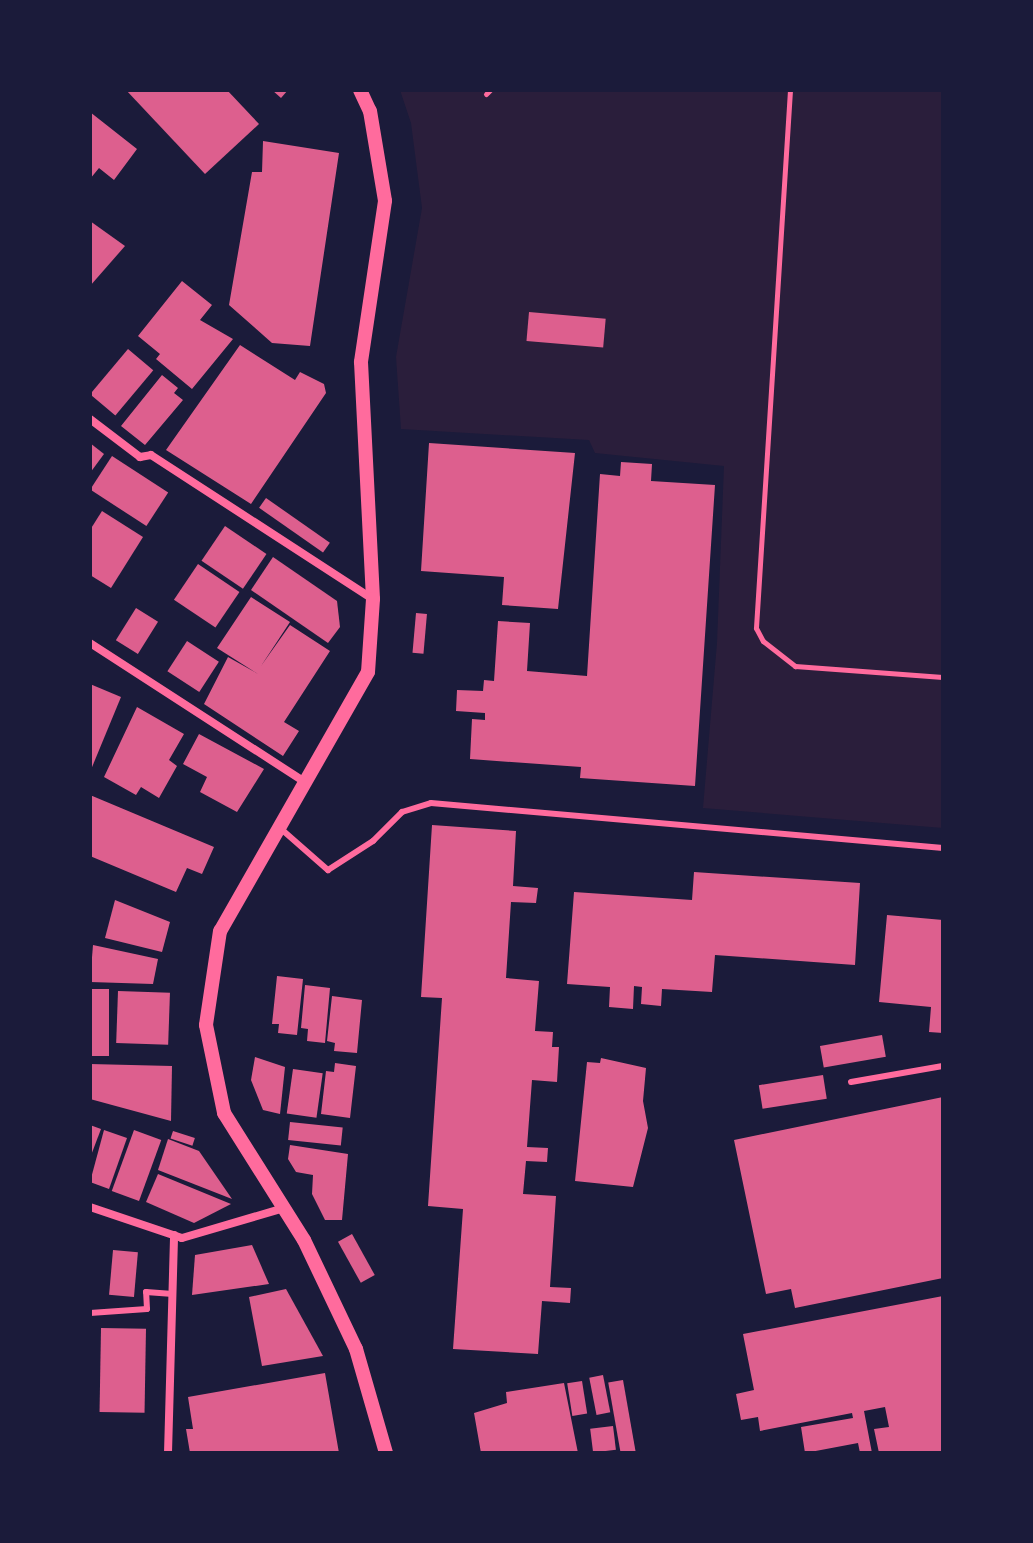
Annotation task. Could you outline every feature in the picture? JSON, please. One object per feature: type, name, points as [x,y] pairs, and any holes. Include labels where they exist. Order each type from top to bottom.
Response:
[{"type":"street","points":[[360,90],[370,111],[385,201],[361,362],[373,599],[368,672],[220,931],[206,1025],[224,1113],[284,1208],[356,1349],[386,1453]]},
{"type":"street","points":[[90,419],[140,457],[151,455],[373,599]]},
{"type":"street","points":[[90,643],[306,783]]},
{"type":"street","points":[[90,1207],[182,1238],[284,1208]]},
{"type":"street","points":[[168,1453],[174,1235]]},
{"type":"lane","points":[[280,828],[328,870],[373,841],[402,812],[431,803],[943,848]]},
{"type":"lane","points":[[851,1082],[943,1066]]},
{"type":"lane","points":[[90,1313],[147,1309],[146,1292],[173,1294]]},
{"type":"path","points":[[790,90],[756,628],[763,641],[795,666],[943,677]]},
{"type":"shaded area","points":[[400,90],[943,90],[943,828],[703,808],[717,643],[724,466],[595,453],[589,440],[401,429],[396,357],[422,208],[411,123]]},
{"type":"building","points":[[126,90],[227,90],[259,124],[205,174]]},
{"type":"building","points":[[272,90],[288,90],[281,98]]},
{"type":"building","points":[[90,112],[137,149],[114,180],[99,168],[90,179]]},
{"type":"building","points":[[263,141],[339,153],[310,346],[272,343],[229,305],[252,172],[262,172]]},
{"type":"building","points":[[90,221],[125,246],[90,286]]},
{"type":"building","points":[[182,281],[212,305],[200,320],[233,339],[192,389],[156,359],[160,354],[138,336]]},
{"type":"building","points":[[529,312],[606,319],[603,348],[526,341]]},
{"type":"building","points":[[240,345],[295,380],[300,372],[324,384],[326,393],[251,504],[166,450]]},
{"type":"building","points":[[128,349],[153,370],[115,415],[90,394]]},
{"type":"building","points":[[162,375],[178,388],[174,393],[183,400],[145,445],[121,426]]},
{"type":"building","points":[[90,443],[104,454],[90,473]]},
{"type":"building","points":[[429,443],[575,453],[558,609],[502,605],[504,577],[421,571]]},
{"type":"building","points":[[112,456],[168,492],[146,526],[90,490]]},
{"type":"building","points":[[621,462],[652,464],[651,481],[715,485],[695,786],[580,778],[581,767],[470,759],[472,719],[485,720],[485,713],[456,711],[457,690],[483,691],[484,680],[494,681],[498,621],[530,623],[527,671],[587,676],[600,474],[620,476]]},
{"type":"building","points":[[266,498],[330,543],[323,553],[259,508]]},
{"type":"building","points":[[102,511],[143,537],[111,588],[90,575],[90,530]]},
{"type":"building","points":[[225,526],[266,554],[243,589],[202,561]]},
{"type":"building","points":[[273,557],[337,601],[340,627],[328,643],[251,590]]},
{"type":"building","points":[[198,564],[239,592],[215,628],[174,600]]},
{"type":"building","points":[[251,597],[290,622],[261,666],[290,625],[330,651],[284,722],[299,731],[283,756],[204,704],[228,657],[258,674],[217,648]]},
{"type":"building","points":[[136,608],[158,622],[138,654],[116,640]]},
{"type":"building","points":[[416,613],[427,614],[423,654],[413,653]]},
{"type":"building","points":[[187,641],[219,662],[199,692],[167,671]]},
{"type":"building","points":[[90,684],[121,697],[90,772]]},
{"type":"building","points":[[137,707],[184,734],[169,760],[177,766],[159,798],[141,787],[136,795],[104,777]]},
{"type":"building","points":[[199,734],[264,769],[237,812],[200,792],[207,777],[183,764]]},
{"type":"building","points":[[90,795],[214,847],[202,874],[187,868],[176,892],[90,856]]},
{"type":"building","points":[[432,825],[516,831],[513,886],[538,888],[536,903],[511,902],[506,978],[539,981],[535,1031],[553,1032],[552,1047],[559,1047],[557,1082],[532,1080],[527,1147],[548,1148],[547,1162],[526,1161],[523,1194],[556,1196],[550,1287],[571,1288],[570,1303],[542,1301],[538,1354],[453,1349],[463,1209],[428,1206],[442,998],[421,997]]},
{"type":"building","points":[[694,872],[860,883],[855,965],[715,955],[712,992],[662,989],[661,1006],[641,1004],[642,987],[634,986],[633,1009],[609,1007],[610,987],[567,984],[574,892],[692,900]]},
{"type":"building","points":[[115,900],[170,922],[162,952],[105,938]]},
{"type":"building","points":[[887,915],[943,920],[943,1033],[929,1032],[931,1007],[879,1002]]},
{"type":"building","points":[[93,945],[158,959],[153,984],[90,982]]},
{"type":"building","points":[[277,976],[303,979],[297,1035],[278,1033],[279,1024],[272,1024]]},
{"type":"building","points":[[305,985],[330,988],[325,1043],[307,1041],[308,1029],[301,1028]]},
{"type":"building","points":[[90,989],[109,989],[109,1056],[90,1056]]},
{"type":"building","points":[[118,991],[170,993],[168,1045],[116,1043]]},
{"type":"building","points":[[332,996],[362,1000],[357,1053],[334,1051],[335,1043],[327,1041]]},
{"type":"building","points":[[882,1035],[886,1057],[824,1068],[820,1046]]},
{"type":"building","points":[[255,1057],[285,1067],[280,1114],[263,1110],[251,1080]]},
{"type":"building","points":[[601,1058],[646,1068],[643,1101],[648,1128],[633,1187],[575,1181],[587,1062],[600,1063]]},
{"type":"building","points":[[335,1063],[356,1066],[350,1118],[321,1114],[326,1071],[334,1072]]},
{"type":"building","points":[[90,1064],[172,1066],[171,1121],[90,1099]]},
{"type":"building","points":[[293,1069],[323,1073],[316,1118],[287,1114]]},
{"type":"building","points":[[823,1075],[827,1099],[763,1109],[759,1085]]},
{"type":"building","points":[[943,1097],[943,1278],[795,1308],[791,1289],[766,1294],[734,1140]]},
{"type":"building","points":[[290,1122],[343,1128],[341,1145],[288,1140]]},
{"type":"building","points":[[90,1125],[101,1129],[90,1158]]},
{"type":"building","points":[[104,1130],[127,1138],[109,1189],[90,1182]]},
{"type":"building","points":[[134,1130],[161,1140],[139,1201],[112,1191]]},
{"type":"building","points":[[173,1131],[195,1138],[192,1146],[171,1139]]},
{"type":"building","points":[[168,1139],[199,1151],[232,1199],[158,1170]]},
{"type":"building","points":[[290,1145],[348,1154],[342,1220],[325,1220],[312,1194],[313,1175],[296,1172],[288,1159]]},
{"type":"building","points":[[158,1174],[231,1204],[194,1223],[146,1202]]},
{"type":"building","points":[[352,1234],[375,1275],[361,1283],[338,1242]]},
{"type":"building","points":[[252,1245],[269,1284],[192,1295],[195,1255]]},
{"type":"building","points":[[113,1250],[138,1252],[134,1297],[109,1295]]},
{"type":"building","points":[[286,1289],[323,1356],[262,1366],[249,1297]]},
{"type":"building","points":[[943,1296],[943,1453],[879,1453],[874,1429],[889,1427],[885,1407],[864,1411],[872,1453],[860,1453],[858,1443],[805,1453],[801,1427],[853,1418],[852,1413],[760,1431],[758,1417],[741,1420],[736,1394],[754,1390],[743,1334]]},
{"type":"building","points":[[101,1328],[146,1329],[145,1413],[100,1412]]},
{"type":"building","points":[[325,1373],[339,1453],[190,1453],[186,1429],[193,1429],[188,1397]]},
{"type":"building","points":[[603,1375],[610,1412],[597,1415],[589,1378]]},
{"type":"building","points":[[623,1380],[636,1453],[621,1453],[608,1383]]},
{"type":"building","points":[[582,1381],[587,1414],[572,1416],[567,1383]]},
{"type":"building","points":[[564,1383],[578,1453],[481,1453],[474,1413],[507,1403],[506,1392]]},
{"type":"building","points":[[613,1426],[616,1450],[593,1453],[590,1429]]}]
